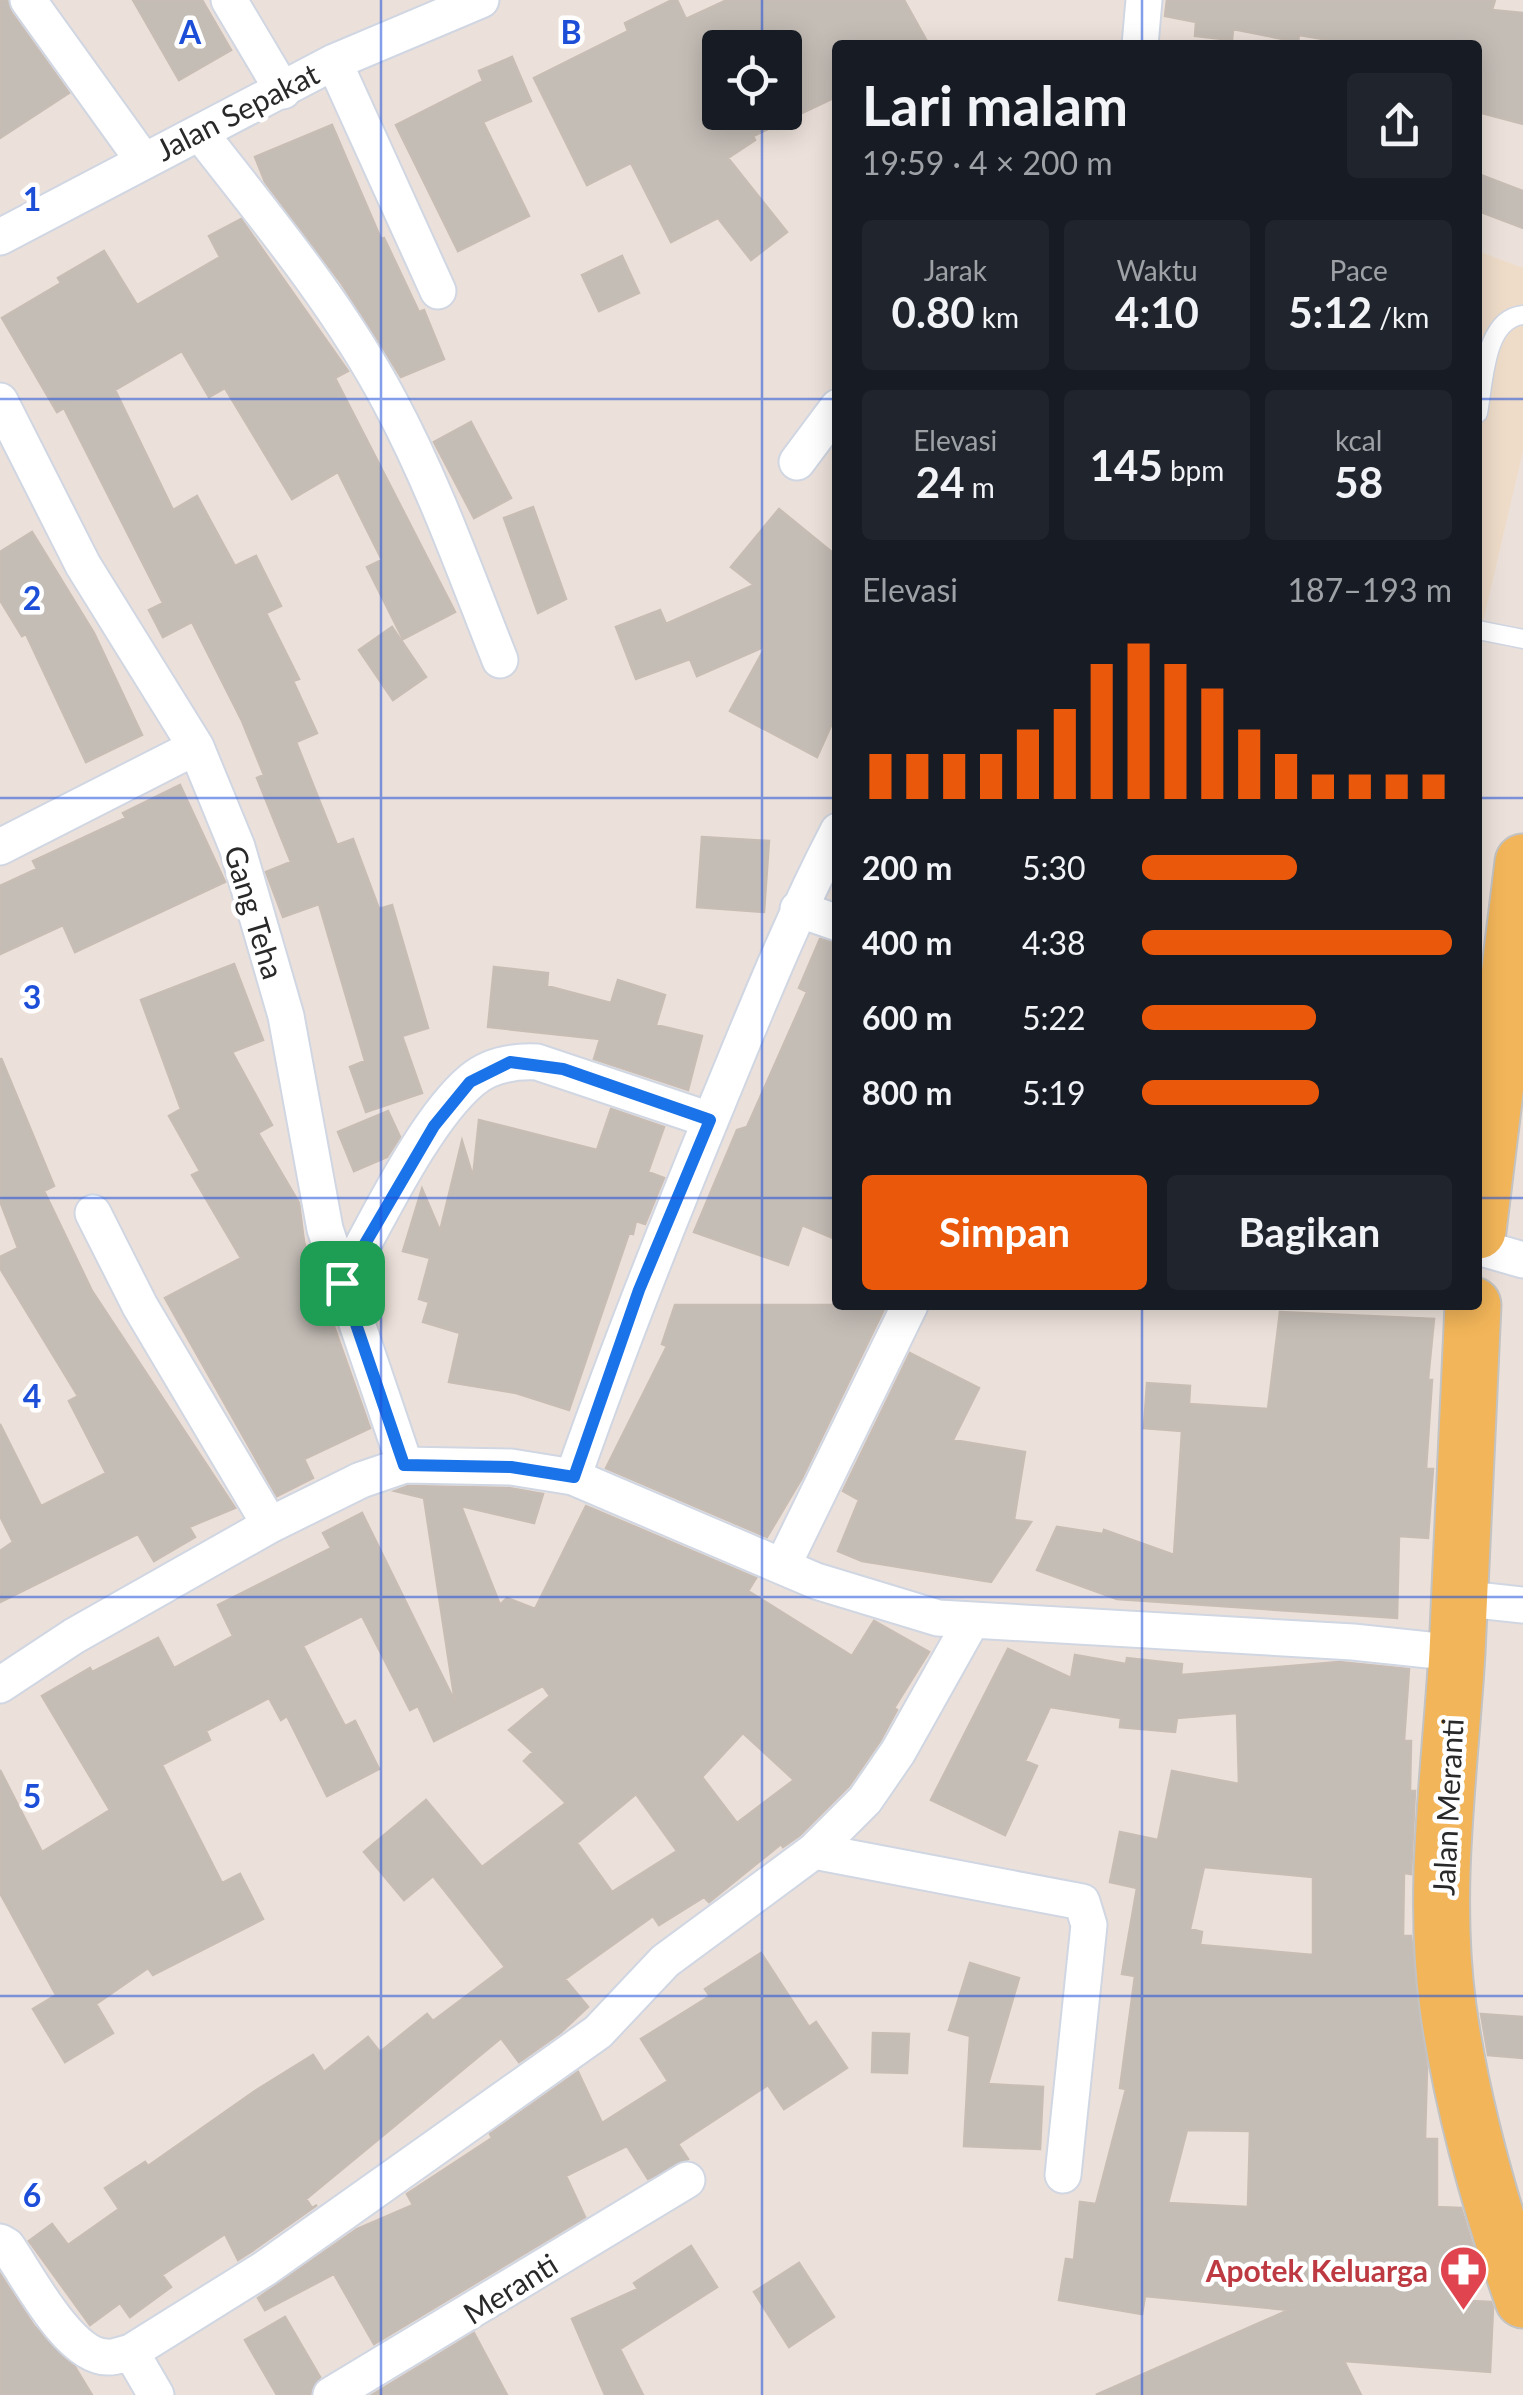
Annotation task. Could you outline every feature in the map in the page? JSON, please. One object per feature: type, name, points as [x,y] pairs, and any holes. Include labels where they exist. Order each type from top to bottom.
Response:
[{"type":"main road","points":[[1482,1202],[1518,944],[1523,862]]},
{"type":"main road","name":"Jalan Meranti","points":[[1473,1310],[1457,1653],[1442,1849],[1448,2007],[1476,2146],[1523,2300]]},
{"type":"street","points":[[28,0],[143,160]]},
{"type":"street","points":[[229,0],[283,90]]},
{"type":"street","name":"Jalan Sepakat","points":[[0,237],[334,62],[481,0]]},
{"type":"street","points":[[1140,40],[1144,0]]},
{"type":"street","points":[[334,62],[438,291]]},
{"type":"street","points":[[200,132],[340,319],[388,396],[424,467],[500,660]]},
{"type":"street","name":"Gang Teha","points":[[0,401],[83,565],[196,747],[259,914],[286,1016],[325,1229],[404,1465]]},
{"type":"street","points":[[797,462],[832,414]]},
{"type":"street","points":[[0,847],[196,747]]},
{"type":"street","points":[[574,1477],[639,1290],[798,909],[832,843]]},
{"type":"street","points":[[798,909],[832,921]]},
{"type":"street","points":[[342,1283],[434,1126],[470,1082],[493,1068],[510,1062],[537,1062],[710,1120]]},
{"type":"street","points":[[93,1213],[140,1306],[270,1526]]},
{"type":"street","points":[[1482,1248],[1523,1260]]},
{"type":"street","points":[[783,1566],[908,1310]]},
{"type":"street","points":[[0,1685],[74,1636],[270,1526],[361,1480],[404,1465],[511,1467],[574,1477],[865,1598],[971,1622],[1354,1642],[1457,1653]]},
{"type":"street","points":[[1458,1598],[1523,1604]]},
{"type":"street","points":[[0,2242],[7,2246],[65,2332],[87,2352],[106,2358],[130,2352],[264,2269],[598,2032],[665,1962],[814,1850],[865,1800],[971,1622]]},
{"type":"street","points":[[814,1850],[1082,1902],[1089,1925],[1063,2175]]},
{"type":"street","name":"Meranti","points":[[332,2395],[687,2180]]},
{"type":"street","points":[[130,2352],[156,2395]]},
{"type":"lane","points":[[1482,395],[1496,330],[1512,316],[1523,315]]},
{"type":"lane","points":[[1482,631],[1523,639]]},
{"type":"shaded area","points":[[1482,253],[1523,268],[1523,451],[1482,626]]},
{"type":"building","points":[[0,0],[7,0],[11,12],[69,93],[0,138]]},
{"type":"building","points":[[133,0],[202,0],[231,50],[179,80]]},
{"type":"building","points":[[672,0],[677,0],[686,19],[727,0],[904,0],[926,40],[832,40],[832,99],[802,113],[802,30],[702,30],[702,130],[766,130],[728,158],[787,232],[751,260],[718,218],[671,242],[631,163],[587,185],[534,78],[628,31],[625,23]]},
{"type":"building","points":[[1167,0],[1495,0],[1492,10],[1523,13],[1523,124],[1482,113],[1482,40],[1329,40],[1299,35],[1298,40],[1288,40],[1233,29],[1232,40],[1195,36],[1196,22],[1165,16]]},
{"type":"building","points":[[512,57],[531,101],[483,122],[529,216],[458,251],[396,125],[483,81],[479,71]]},
{"type":"building","points":[[332,125],[381,239],[384,238],[419,312],[424,310],[444,359],[401,377],[342,284],[265,182],[255,157]]},
{"type":"building","points":[[1482,176],[1523,191],[1523,228],[1482,213]]},
{"type":"building","points":[[241,219],[348,371],[335,378],[455,612],[403,639],[367,567],[382,560],[338,472],[292,499],[225,388],[209,397],[182,351],[115,390],[173,510],[197,496],[235,566],[256,556],[281,606],[266,613],[299,679],[293,681],[317,733],[296,742],[337,845],[353,839],[379,909],[392,905],[428,1028],[402,1036],[422,1093],[366,1112],[350,1067],[365,1061],[319,904],[283,917],[266,872],[291,862],[257,778],[264,775],[242,721],[192,622],[163,637],[149,610],[163,603],[64,408],[57,412],[2,318],[61,283],[58,278],[104,251],[137,305],[220,257],[209,236]]},
{"type":"building","points":[[622,256],[639,293],[599,311],[582,275]]},
{"type":"building","points":[[471,422],[511,498],[474,518],[434,442]]},
{"type":"building","points":[[533,507],[566,599],[538,613],[504,518]]},
{"type":"building","points":[[779,509],[832,552],[832,723],[817,757],[730,711],[766,646],[697,676],[690,659],[636,679],[616,627],[660,610],[666,624],[754,585],[731,567]]},
{"type":"building","points":[[32,532],[94,633],[142,735],[86,762],[26,634],[22,636],[0,600],[0,552]]},
{"type":"building","points":[[392,627],[426,677],[393,700],[359,650]]},
{"type":"building","points":[[180,785],[225,882],[75,952],[63,925],[0,954],[0,886],[37,869],[33,861],[126,818],[123,813]]},
{"type":"building","points":[[702,837],[769,841],[764,912],[697,907]]},
{"type":"building","points":[[820,939],[832,942],[832,1238],[802,1225],[788,1265],[694,1232],[737,1130],[747,1127],[807,992],[799,988]]},
{"type":"building","points":[[234,964],[263,1040],[232,1052],[272,1125],[258,1133],[299,1203],[304,1242],[370,1428],[304,1459],[313,1478],[277,1496],[165,1298],[241,1258],[192,1175],[200,1171],[169,1116],[181,1109],[141,1000]]},
{"type":"building","points":[[494,967],[548,973],[547,986],[611,1003],[618,980],[665,995],[656,1025],[702,1036],[688,1090],[594,1059],[600,1039],[488,1027]]},
{"type":"building","points":[[1,1058],[54,1186],[44,1191],[92,1291],[235,1508],[189,1527],[195,1537],[154,1561],[138,1534],[0,1602],[0,1551],[13,1542],[0,1516],[0,1424],[41,1506],[106,1473],[69,1401],[78,1396],[0,1268],[0,1257],[18,1248],[0,1201]]},
{"type":"building","points":[[611,1109],[664,1127],[648,1172],[664,1178],[645,1224],[636,1221],[633,1234],[629,1233],[569,1410],[516,1393],[449,1382],[460,1333],[423,1322],[429,1302],[419,1299],[430,1258],[403,1251],[422,1189],[440,1231],[462,1141],[473,1177],[479,1120],[597,1150]]},
{"type":"building","points":[[388,1111],[400,1137],[387,1157],[354,1171],[338,1132]]},
{"type":"building","points":[[675,1305],[832,1305],[832,1310],[884,1310],[802,1478],[767,1537],[606,1468],[667,1346],[662,1344]]},
{"type":"building","points":[[1280,1312],[1434,1319],[1428,1380],[1432,1380],[1426,1469],[1433,1469],[1428,1538],[1399,1536],[1397,1618],[1117,1599],[1037,1570],[1057,1527],[1103,1534],[1104,1530],[1174,1555],[1182,1431],[1144,1428],[1147,1383],[1190,1386],[1189,1404],[1268,1409]]},
{"type":"building","points":[[910,1353],[979,1388],[953,1440],[1025,1452],[1014,1520],[1031,1522],[991,1582],[862,1561],[838,1551],[859,1500],[843,1491]]},
{"type":"building","points":[[408,1486],[509,1488],[543,1494],[534,1523],[461,1506],[500,1605],[507,1598],[535,1609],[586,1506],[756,1578],[748,1591],[852,1656],[874,1621],[929,1652],[894,1708],[897,1710],[880,1741],[849,1786],[800,1835],[783,1847],[781,1844],[709,1902],[704,1897],[659,1925],[653,1916],[565,1979],[588,2007],[560,2033],[519,2062],[501,2038],[306,2199],[312,2208],[317,2205],[252,2251],[238,2260],[225,2234],[162,2275],[171,2287],[130,2317],[120,2303],[90,2325],[29,2241],[52,2224],[68,2245],[119,2209],[105,2188],[145,2162],[148,2166],[258,2089],[313,2055],[324,2072],[368,2037],[380,2052],[427,2014],[433,2021],[505,1967],[433,1876],[404,1900],[364,1852],[426,1800],[482,1867],[566,1803],[524,1761],[533,1752],[509,1730],[550,1696],[543,1686],[434,1741],[418,1706],[410,1710],[362,1616],[303,1646],[345,1726],[355,1721],[379,1769],[327,1796],[287,1716],[281,1720],[269,1698],[206,1731],[210,1740],[162,1765],[222,1883],[240,1874],[263,1919],[153,1975],[148,1968],[96,2004],[113,2033],[65,2062],[33,2009],[56,1995],[0,1893],[0,1770],[42,1852],[110,1810],[42,1696],[90,1668],[92,1672],[158,1638],[174,1668],[233,1636],[218,1605],[331,1548],[323,1533],[362,1513],[455,1702],[424,1498],[395,1491]],"holes":[[[743,1733],[794,1780],[737,1823],[702,1777]],[[636,1794],[677,1851],[612,1892],[577,1843]]]},
{"type":"building","points":[[1008,1649],[1071,1678],[1075,1655],[1126,1664],[1127,1658],[1182,1664],[1181,1675],[1339,1662],[1409,1669],[1404,1741],[1411,1741],[1410,1791],[1415,1791],[1411,1874],[1404,1873],[1403,1936],[1411,1936],[1427,2069],[1425,2139],[1437,2139],[1437,2207],[1461,2208],[1474,2250],[1471,2301],[1491,2302],[1493,2308],[1490,2372],[1344,2361],[1361,2395],[1096,2395],[1289,2310],[1145,2296],[1142,2314],[1059,2300],[1066,2259],[1074,2260],[1080,2202],[1096,2204],[1126,2089],[1120,2088],[1135,1976],[1122,1974],[1137,1888],[1110,1882],[1120,1832],[1158,1840],[1172,1771],[1239,1784],[1237,1713],[1177,1718],[1175,1732],[1120,1727],[1121,1718],[1050,1707],[1025,1761],[1037,1766],[1005,1835],[931,1800]],"holes":[[[1204,1867],[1313,1877],[1313,1955],[1200,1945],[1202,1932],[1190,1929]],[[1187,2130],[1250,2131],[1248,2207],[1168,2203]]]},
{"type":"building","points":[[761,1953],[809,2027],[816,2022],[847,2068],[784,2109],[768,2085],[678,2144],[688,2159],[648,2179],[627,2146],[566,2176],[585,2217],[374,2344],[334,2274],[265,2310],[258,2298],[357,2229],[413,2205],[407,2194],[492,2138],[490,2134],[578,2072],[602,2123],[668,2081],[641,2039],[710,1996],[705,1989]]},
{"type":"building","points":[[970,1963],[1019,1978],[988,2084],[1043,2087],[1040,2149],[964,2146],[970,2036],[949,2030]]},
{"type":"building","points":[[1481,2014],[1523,2017],[1523,2058],[1488,2055]]},
{"type":"building","points":[[873,2033],[909,2034],[907,2073],[872,2072]]},
{"type":"building","points":[[691,2246],[717,2287],[620,2349],[643,2395],[605,2395],[572,2319],[638,2289],[634,2283]]},
{"type":"building","points":[[799,2263],[834,2317],[789,2347],[754,2292]]},
{"type":"building","points":[[0,2274],[34,2326],[75,2367],[92,2395],[0,2395]]},
{"type":"building","points":[[285,2317],[320,2377],[310,2395],[277,2395],[245,2340]]},
{"type":"building","points":[[474,2333],[507,2395],[372,2395]]},
{"type":"place","name":"Apotek Keluarga","points":[[1463,2312]]},
{"type":"route","points":[[510,1062],[537,1062],[710,1120],[639,1290],[574,1477],[511,1467],[404,1465],[342,1283],[434,1126],[470,1082],[493,1068],[510,1062]]}]
